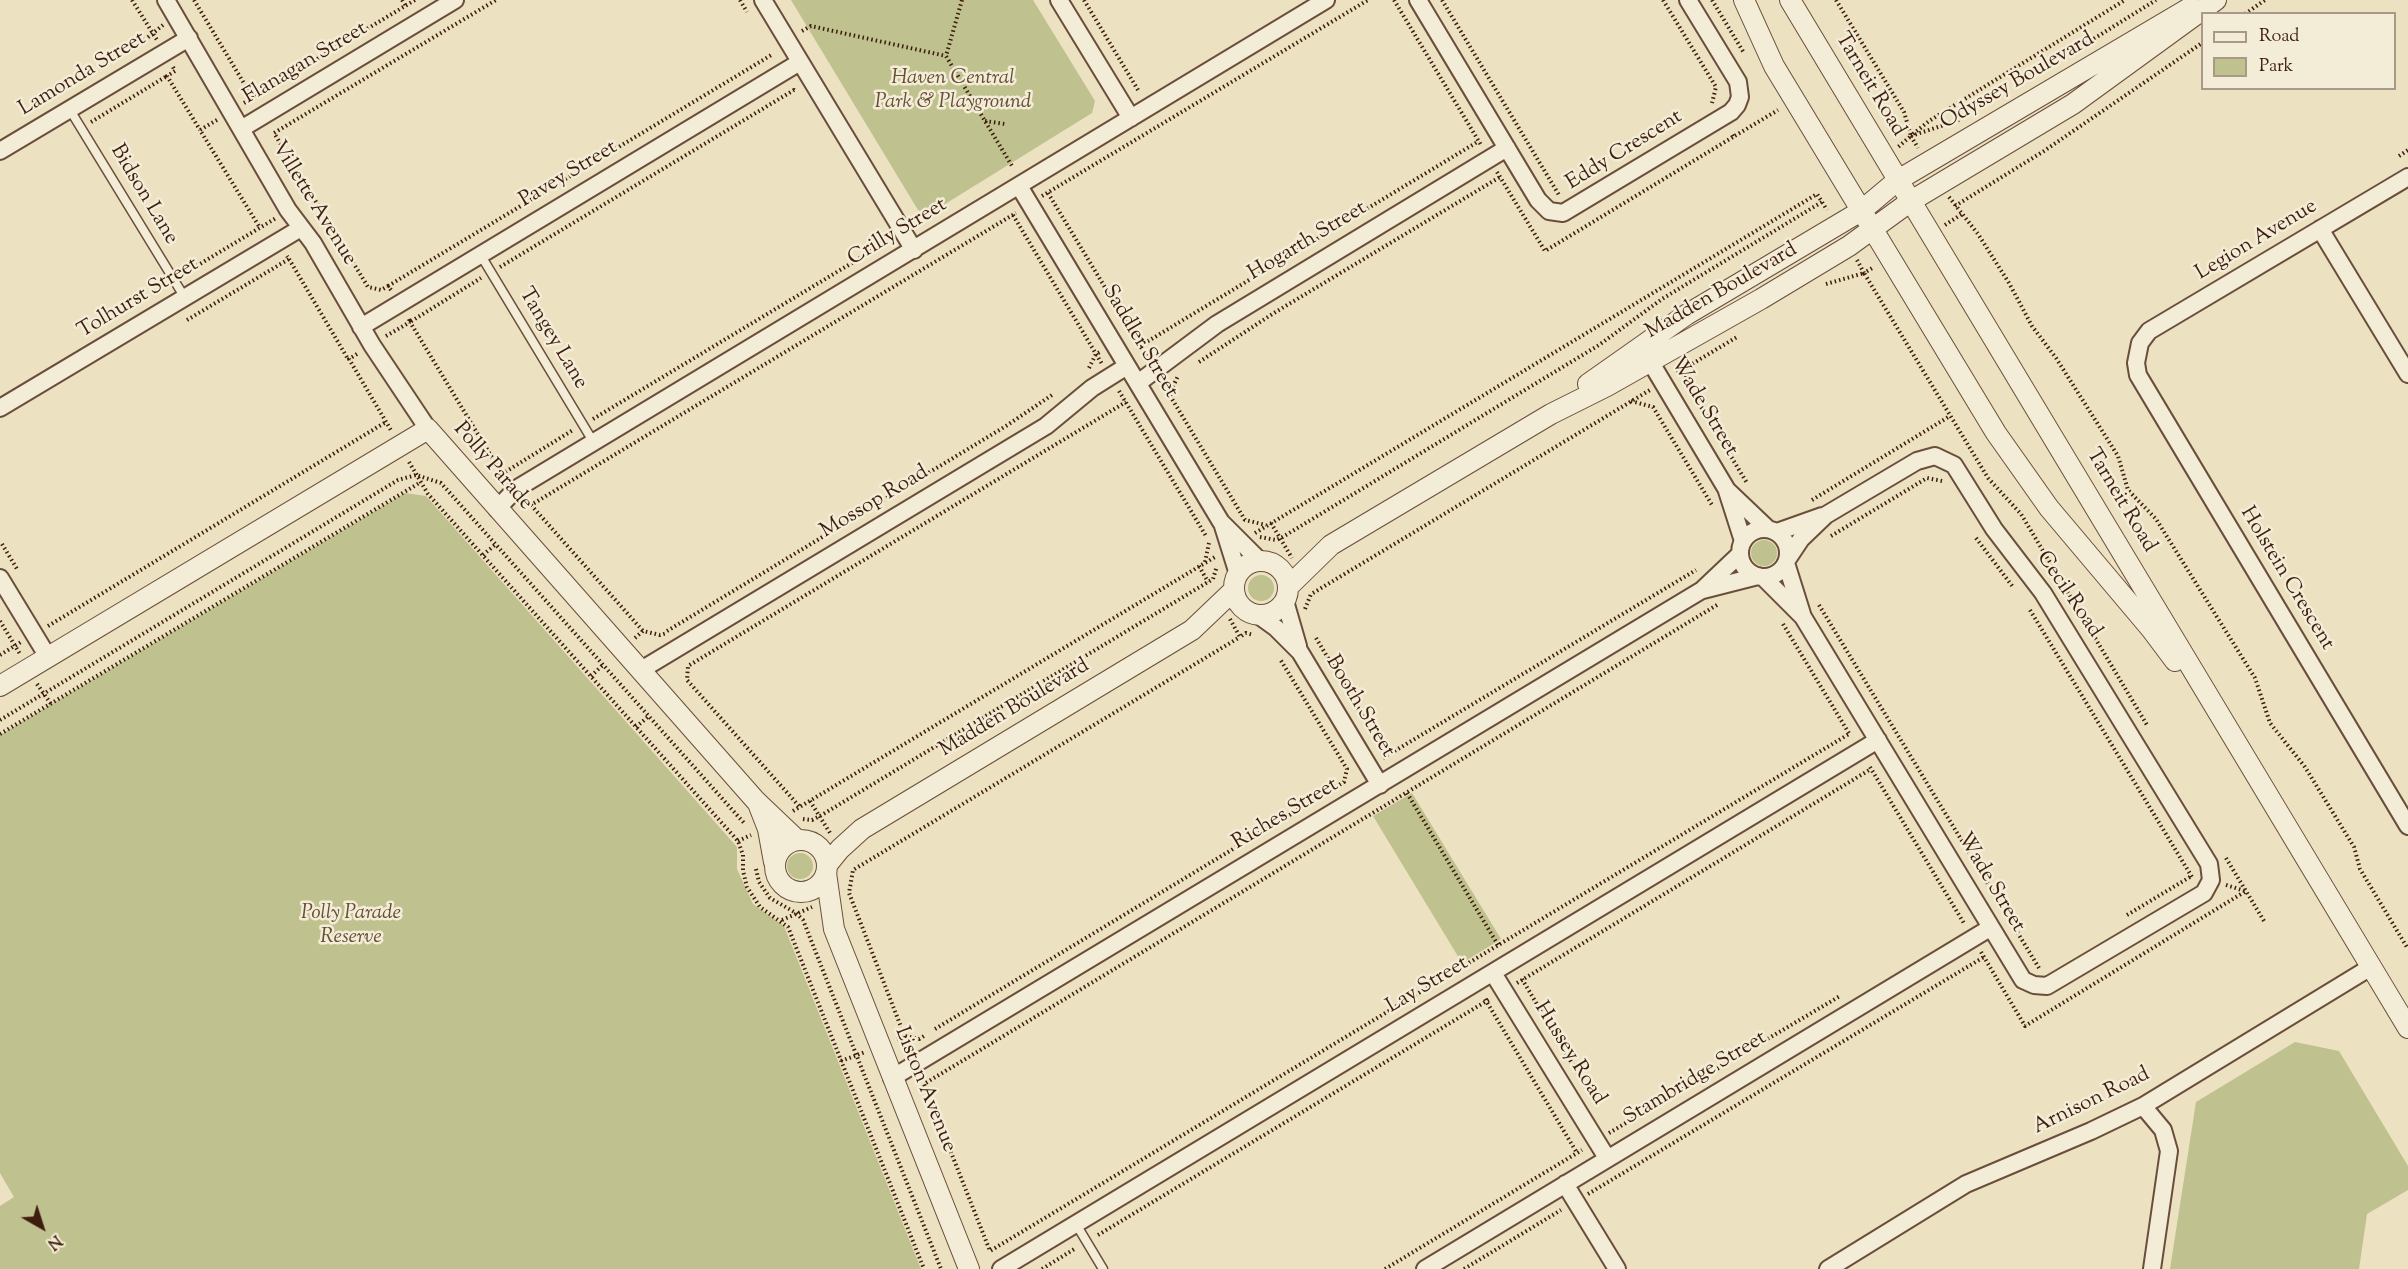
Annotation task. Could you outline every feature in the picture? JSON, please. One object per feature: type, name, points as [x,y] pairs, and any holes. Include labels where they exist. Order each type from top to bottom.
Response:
[{"type":"street","name":"Villette Avenue","points":[[166,0],[288,210],[324,261],[361,327],[428,429]]},
{"type":"street","name":"Flanagan Street","points":[[241,129],[429,7],[455,0]]},
{"type":"street","points":[[763,0],[914,250]]},
{"type":"street","points":[[1059,0],[1131,118]]},
{"type":"street","name":"Crilly Street","points":[[497,509],[516,489],[1326,0]]},
{"type":"street","name":"Eddy Crescent","points":[[1418,0],[1541,204],[1556,213],[1569,212],[1721,118],[1737,105],[1740,88],[1688,0]]},
{"type":"street","points":[[1744,0],[1774,66],[2014,460],[2049,508],[2151,628],[2178,666],[2251,782],[2304,856]]},
{"type":"street","name":"Tarneit Road","points":[[1790,0],[2408,1028]]},
{"type":"street","name":"Odyssey Boulevard","points":[[1861,211],[1898,180],[2204,0]]},
{"type":"street","name":"Odyssey Boulevard","points":[[1911,201],[2073,104],[2216,0]]},
{"type":"street","name":"Lamonda Street","points":[[0,152],[189,38]]},
{"type":"street","name":"Pavey Street","points":[[361,327],[800,62]]},
{"type":"street","name":"Hogarth Street","points":[[1138,383],[1217,324],[1507,148]]},
{"type":"street","name":"Legion Avenue","points":[[2137,352],[2149,331],[2408,177]]},
{"type":"street","name":"Saddler Street","points":[[1019,186],[1221,522],[1284,587]]},
{"type":"street","name":"Madden Boulevard","points":[[827,869],[840,849],[862,829],[1192,630],[1231,596],[1252,562],[1284,587],[1331,546],[1646,354],[1761,299],[1873,230],[1911,201]]},
{"type":"street","name":"Madden Boulevard","points":[[1646,354],[1686,315],[1861,211]]},
{"type":"street","name":"Tolhurst Street","points":[[0,408],[301,228]]},
{"type":"street","points":[[2320,229],[2408,374]]},
{"type":"street","name":"Holstein Crescent","points":[[2137,352],[2138,375],[2408,826]]},
{"type":"street","name":"Wade Street","points":[[1646,354],[1726,490],[1741,547]]},
{"type":"street","name":"Mossop Road","points":[[641,670],[1046,426],[1092,388],[1127,366]]},
{"type":"street","name":"Polly Parade","points":[[0,686],[428,429],[756,801],[806,842]]},
{"type":"street","points":[[1826,515],[1772,530],[1754,531],[1741,547],[1745,568],[1760,577],[1777,574],[1801,539],[1826,515],[1927,457]]},
{"type":"street","name":"Cecil Road","points":[[1927,457],[1942,458],[1959,470],[1994,529],[2043,593],[2209,864],[2211,880]]},
{"type":"street","name":"Wade Street","points":[[1726,490],[1772,530]]},
{"type":"street","name":"Saddler Street","points":[[1221,522],[1231,596]]},
{"type":"street","points":[[1772,530],[1787,544],[1787,562]]},
{"type":"street","name":"Riches Street","points":[[892,1078],[1702,590],[1741,547]]},
{"type":"street","name":"Wade Street","points":[[1787,562],[1803,617],[2023,980],[2034,985],[2047,986],[2196,899],[2204,893],[2211,880]]},
{"type":"street","name":"Wade Street","points":[[1760,577],[1803,617]]},
{"type":"street","name":"Riches Street","points":[[1702,590],[1760,577]]},
{"type":"street","points":[[0,578],[48,657]]},
{"type":"street","points":[[1231,596],[1253,613],[1274,612],[1284,587]]},
{"type":"street","points":[[1253,613],[1284,587]]},
{"type":"street","name":"Booth Street","points":[[1284,587],[1300,652],[1380,785]]},
{"type":"street","name":"Lay Street","points":[[1000,1269],[1878,740]]},
{"type":"street","name":"Polly Parade","points":[[756,801],[768,829],[765,861]]},
{"type":"street","name":"Madden Boulevard","points":[[806,842],[862,829]]},
{"type":"street","points":[[806,842],[825,856],[827,869],[816,888],[799,893],[783,886],[765,861],[782,847],[806,842]]},
{"type":"street","name":"Liston Avenue","points":[[827,869],[834,929],[969,1269]]},
{"type":"street","name":"Liston Avenue","points":[[799,893],[815,906],[834,929]]},
{"type":"street","name":"Stambridge Street","points":[[1425,1269],[1990,928]]},
{"type":"street","name":"Arnison Road","points":[[1828,1269],[1966,1184],[2091,1131],[2143,1106],[2371,967]]},
{"type":"street","name":"Hussey Road","points":[[1492,973],[1607,1158]]},
{"type":"street","points":[[2143,1106],[2163,1130],[2169,1151],[2152,1269]]},
{"type":"street","points":[[1565,1184],[1617,1269]]},
{"type":"lane","name":"Bidson Lane","points":[[70,110],[185,298]]},
{"type":"lane","name":"Tangey Lane","points":[[480,254],[594,443]]},
{"type":"lane","points":[[1076,1224],[1103,1269]]},
{"type":"path","points":[[402,0],[406,6]]},
{"type":"path","points":[[274,133],[496,0]]},
{"type":"path","points":[[946,56],[962,0]]},
{"type":"path","points":[[1084,0],[1138,90]]},
{"type":"path","points":[[1394,0],[1545,250],[1778,110]]},
{"type":"path","points":[[1442,0],[1580,230]]},
{"type":"path","points":[[1664,0],[1716,87],[1711,102],[1733,137]]},
{"type":"path","points":[[1836,0],[1901,103],[1911,135],[1927,163]]},
{"type":"path","points":[[1884,156],[1929,121],[2125,0]]},
{"type":"path","points":[[2067,56],[2156,0]]},
{"type":"path","points":[[2248,12],[2265,0]]},
{"type":"path","points":[[136,47],[196,2],[368,287],[381,290],[773,54]]},
{"type":"path","points":[[787,40],[811,26],[946,56],[1012,166]]},
{"type":"path","points":[[1955,206],[2044,151],[2201,44]]},
{"type":"path","points":[[82,128],[167,76]]},
{"type":"path","points":[[1120,100],[1148,84]]},
{"type":"path","points":[[388,286],[410,321],[794,90],[800,100]]},
{"type":"path","points":[[1911,135],[1963,118]]},
{"type":"path","points":[[986,121],[1005,124]]},
{"type":"path","points":[[1140,346],[1479,141]]},
{"type":"path","points":[[2399,156],[2408,150]]},
{"type":"path","points":[[1197,363],[1274,313],[1500,177]]},
{"type":"path","points":[[1940,184],[1993,257],[2032,326],[2056,358],[2118,456],[2128,490],[2156,519],[2255,678],[2270,723],[2311,777],[2354,847],[2360,869],[2406,941],[2408,948]]},
{"type":"path","points":[[1817,194],[1822,202],[1662,299],[1599,345],[1281,538],[1276,540],[1254,536],[1255,532],[1271,523],[1817,194]]},
{"type":"path","points":[[173,280],[312,196]]},
{"type":"path","points":[[880,232],[886,242]]},
{"type":"path","points":[[289,259],[349,359]]},
{"type":"path","points":[[1824,285],[1864,273]]},
{"type":"path","points":[[1284,587],[1305,612],[1308,596],[1746,331]]},
{"type":"path","points":[[1088,371],[1096,354]]},
{"type":"path","points":[[1688,366],[1685,380],[1751,490]]},
{"type":"path","points":[[1169,395],[1178,377],[1187,370]]},
{"type":"path","points":[[667,631],[1006,426],[1061,390]]},
{"type":"path","points":[[1631,401],[1653,406],[1716,512]]},
{"type":"path","points":[[799,806],[687,680],[688,666],[1126,402]]},
{"type":"path","points":[[1809,502],[1950,416]]},
{"type":"path","points":[[0,655],[386,422]]},
{"type":"path","points":[[1915,437],[1947,490]]},
{"type":"path","points":[[400,446],[421,482],[483,555],[738,841],[743,855],[743,871],[747,887],[760,907],[788,927],[924,1269]]},
{"type":"path","points":[[0,720],[398,480],[416,475],[441,483],[704,776],[752,834],[755,843]]},
{"type":"path","points":[[1828,539],[1928,478],[1942,481]]},
{"type":"path","points":[[0,734],[421,482]]},
{"type":"path","points":[[531,505],[643,631]]},
{"type":"path","points":[[1271,523],[1281,538],[1284,587],[1262,637],[1246,633],[853,870],[848,890],[990,1251],[1849,734]]},
{"type":"path","points":[[1974,535],[2020,595]]},
{"type":"path","points":[[1219,556],[1213,579],[820,816],[812,820],[788,816],[799,806],[1198,566],[1212,557],[1219,556]]},
{"type":"path","points":[[1394,752],[1705,564]]},
{"type":"path","points":[[1198,566],[1208,582],[1231,596],[1240,637]]},
{"type":"path","points":[[1284,587],[1313,593]]},
{"type":"path","points":[[1813,596],[2040,969],[2050,963]]},
{"type":"path","points":[[924,1084],[1722,603]]},
{"type":"path","points":[[2026,604],[2190,877]]},
{"type":"path","points":[[1782,623],[2025,1026],[2246,891],[2211,880],[2190,877],[2120,920]]},
{"type":"path","points":[[1311,631],[1383,747],[1394,752],[1416,787]]},
{"type":"path","points":[[841,1061],[905,1036],[919,1039],[1344,782],[1347,769],[1277,654]]},
{"type":"path","points":[[1042,1269],[1871,769]]},
{"type":"path","points":[[1407,793],[1498,945]]},
{"type":"path","points":[[738,841],[752,834]]},
{"type":"path","points":[[765,861],[756,873],[763,890],[770,898],[796,913],[803,920],[941,1269]]},
{"type":"path","points":[[1957,924],[1962,921]]},
{"type":"path","points":[[1464,1269],[1984,957]]},
{"type":"path","points":[[1463,966],[1577,1153]]},
{"type":"path","points":[[1522,980],[1589,1091]]},
{"type":"path","points":[[1385,1269],[1850,990]]},
{"type":"path","points":[[1607,1121],[1613,1131]]},
{"type":"green space","name":"Haven Central Park & Playground","points":[[791,0],[1033,0],[1095,101],[1092,113],[929,214],[918,210]]},
{"type":"green space","name":"Polly Parade Reserve","points":[[405,493],[426,496],[737,847],[737,869],[753,904],[784,926],[921,1269],[0,1269],[0,1206],[14,1197],[0,1173],[0,735]]},
{"type":"green space","points":[[1764,540],[1773,544],[1777,553],[1773,562],[1764,566],[1755,562],[1751,553],[1755,544]]},
{"type":"green space","points":[[1261,575],[1270,579],[1274,588],[1270,597],[1261,601],[1252,597],[1248,588],[1252,579]]},
{"type":"green space","points":[[1412,793],[1501,939],[1462,963],[1373,816]]},
{"type":"green space","points":[[800,853],[809,857],[813,866],[809,875],[800,879],[791,875],[787,866],[791,857]]},
{"type":"green space","points":[[2295,1042],[2339,1051],[2408,1166],[2408,1190],[2367,1214],[2359,1269],[2170,1269],[2196,1102]]}]
